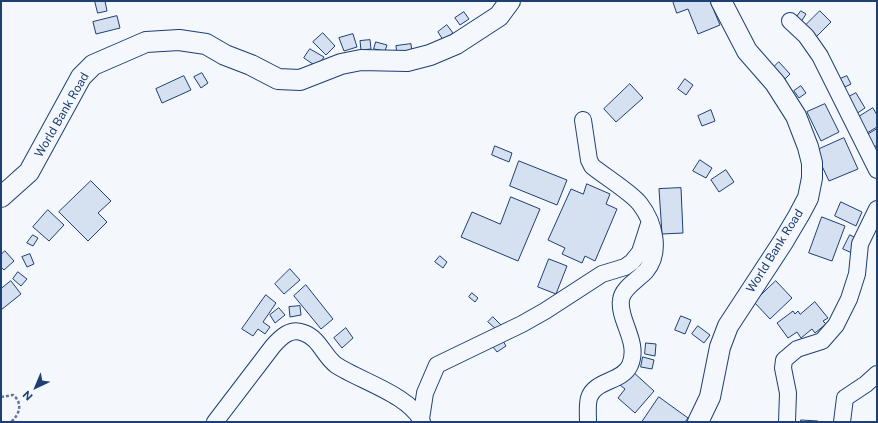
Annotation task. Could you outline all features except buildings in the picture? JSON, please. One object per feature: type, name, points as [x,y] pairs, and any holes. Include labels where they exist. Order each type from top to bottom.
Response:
[{"type":"main road","name":"World Bank Road","points":[[1,197],[28,172],[49,138],[81,77],[93,65],[146,42],[180,40],[206,44],[225,55],[251,65],[278,79],[300,80],[341,64],[355,61],[407,60],[430,55],[456,44],[498,16],[510,1]]},
{"type":"main road","name":"World Bank Road","points":[[698,422],[710,397],[720,347],[728,326],[795,222],[808,198],[812,178],[812,162],[808,146],[796,116],[774,83],[747,51],[721,1]]},
{"type":"street","points":[[790,21],[806,36],[820,56],[877,170]]},
{"type":"street","points":[[583,120],[589,160],[592,166],[639,203],[650,221],[654,235],[656,253],[652,265],[624,292],[621,300],[633,355],[630,366],[623,374],[598,387],[591,393],[589,398],[588,422]]},
{"type":"street","points":[[787,422],[788,393],[783,368],[784,360],[797,349],[822,341],[836,325],[849,299],[857,274],[860,244],[877,210]]},
{"type":"street","points":[[421,420],[425,393],[437,365],[522,324],[602,274],[625,267],[632,262],[640,252],[650,221]]},
{"type":"street","points":[[215,422],[273,346],[283,336],[291,332],[303,332],[312,337],[336,364],[386,391],[410,407],[421,420]]},
{"type":"street","points":[[842,422],[845,398],[866,384],[877,374]]},
{"type":"path","points":[[1,397],[13,395],[17,399],[19,412],[11,422]]}]
